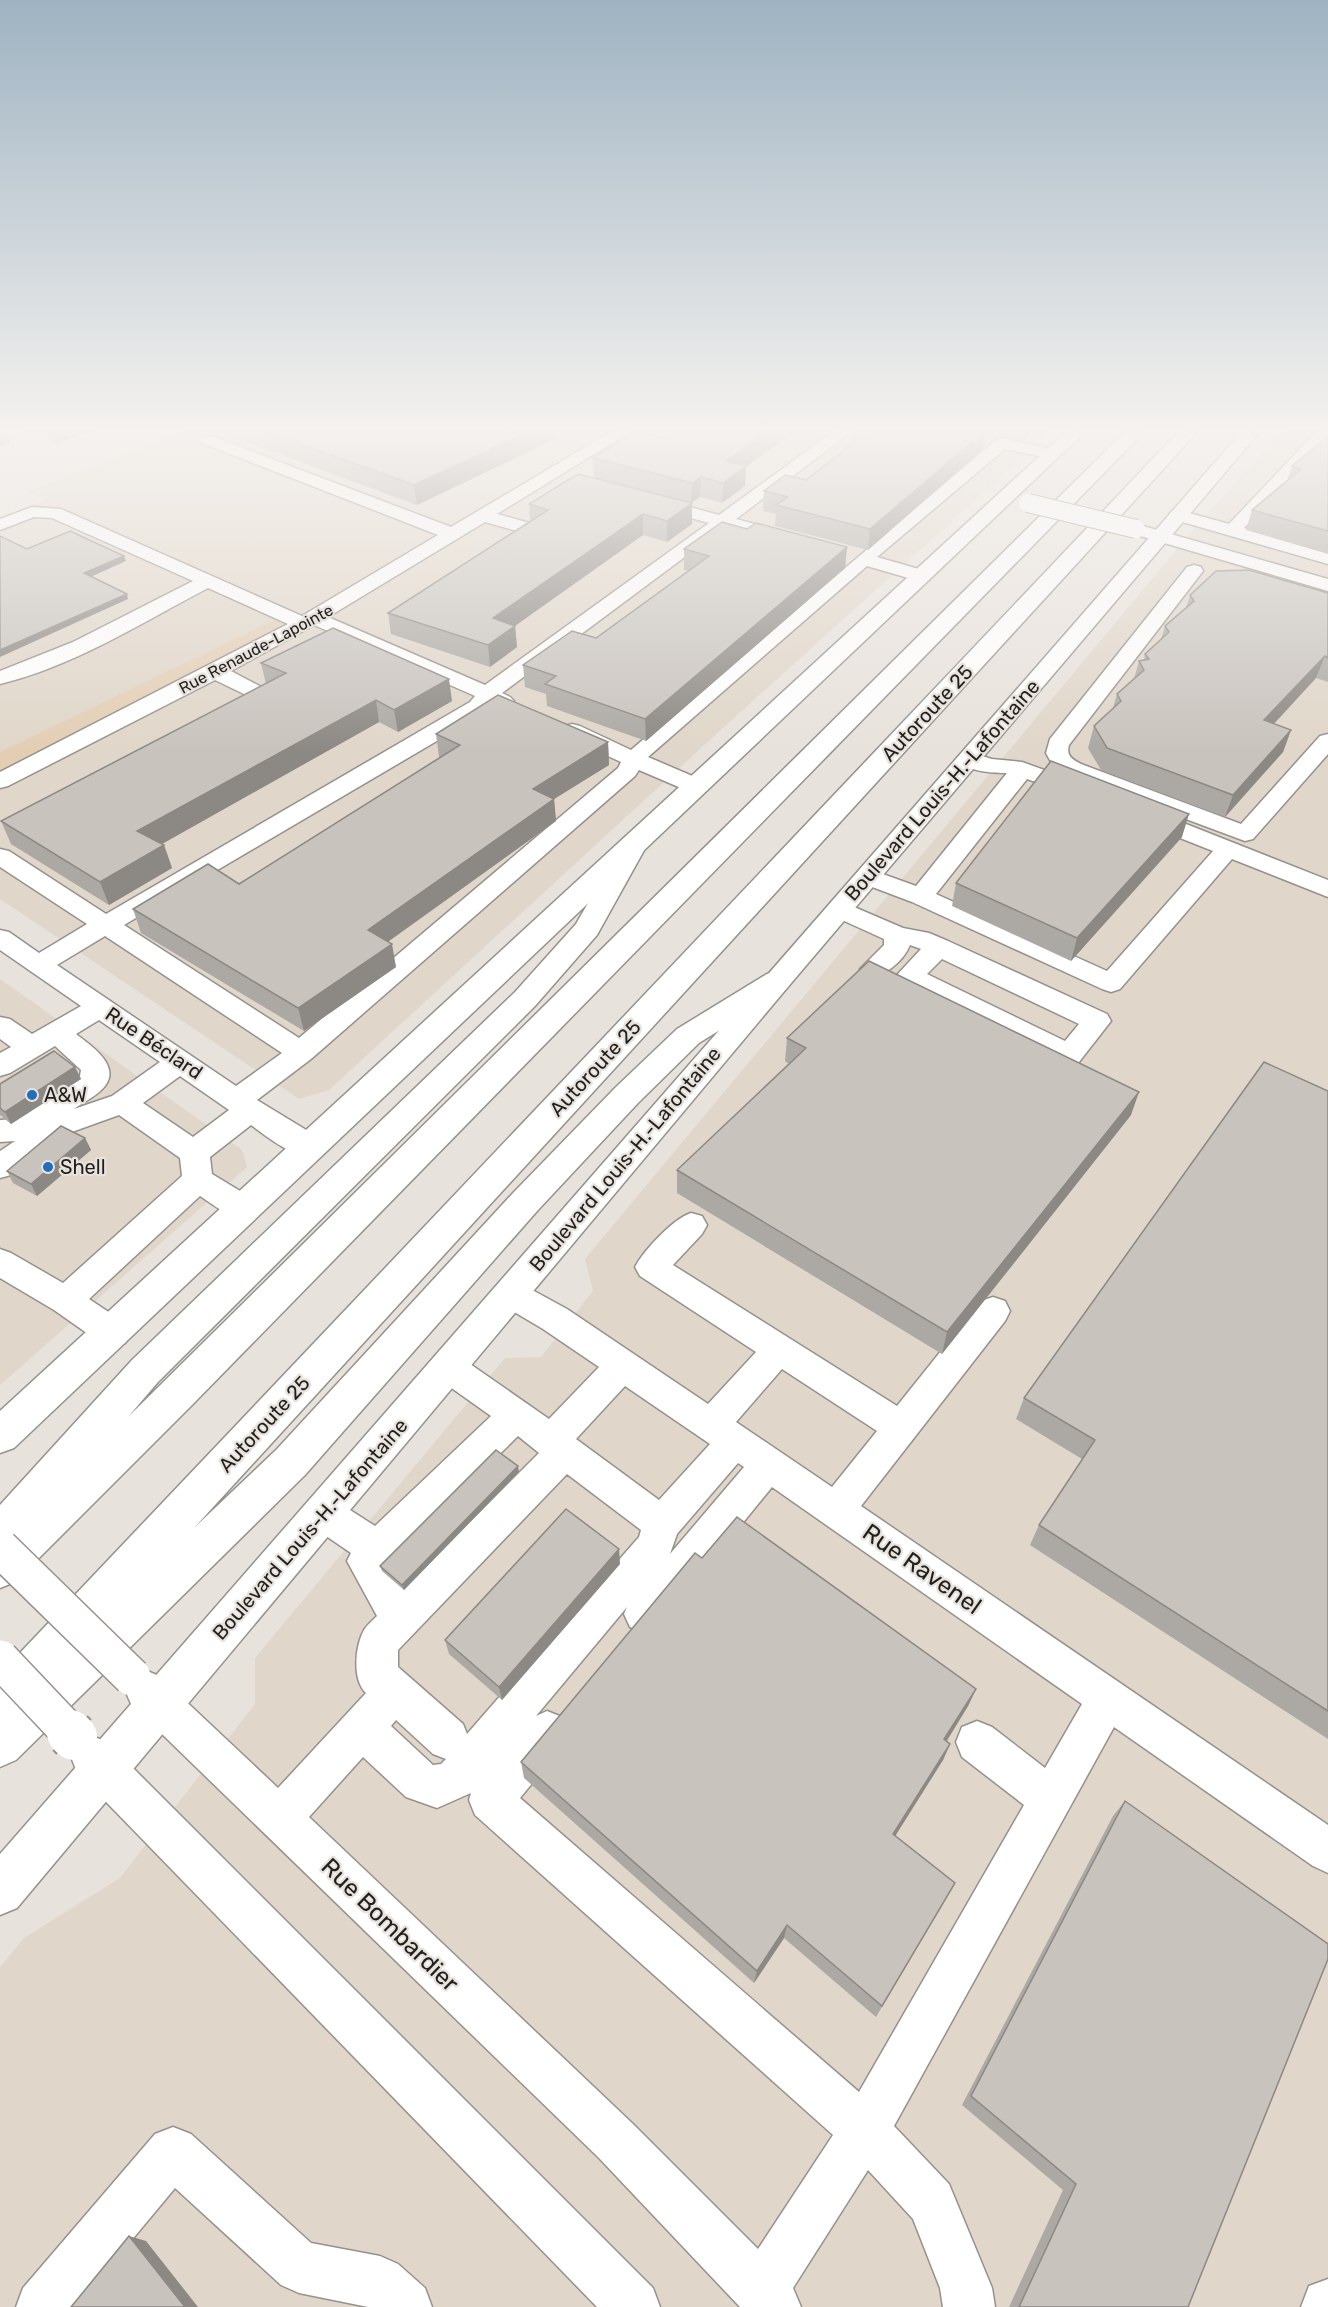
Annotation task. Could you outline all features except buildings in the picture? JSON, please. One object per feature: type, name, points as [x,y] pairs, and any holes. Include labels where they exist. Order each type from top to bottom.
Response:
[{"type":"main road","points":[[0,1436],[964,537]]},
{"type":"main road","points":[[0,1568],[188,1383],[1031,537]]},
{"type":"main road","name":"Autoroute 25","points":[[0,1707],[1091,537]]},
{"type":"main road","name":"Boulevard Louis-H.-Lafontaine","points":[[0,1891],[89,1754],[146,1691],[323,1513],[1160,537]]},
{"type":"main road","points":[[0,1535],[146,1371],[525,999],[587,929],[634,845]]},
{"type":"main road","points":[[0,1744],[291,1462],[526,1201],[627,1095],[688,1036],[777,981]]},
{"type":"street","points":[[108,537],[208,581],[308,621],[361,637],[519,708]]},
{"type":"street","name":"Rue Renaude-Lapointe","points":[[0,782],[216,672],[308,621],[449,537]]},
{"type":"street","points":[[491,555],[519,537]]},
{"type":"street","points":[[39,964],[478,707],[487,694],[701,537]]},
{"type":"street","points":[[782,537],[810,544]]},
{"type":"street","points":[[66,1301],[196,1167],[244,1104],[300,1052],[627,771],[633,759],[891,537]]},
{"type":"street","points":[[1167,537],[1328,585]]},
{"type":"street","points":[[1256,537],[1328,558]]},
{"type":"street","points":[[1215,551],[1194,571],[1058,744],[1056,752],[1058,758],[1073,768],[1245,834],[1328,741]]},
{"type":"street","points":[[843,553],[922,576]]},
{"type":"street","points":[[1194,571],[1216,578]]},
{"type":"street","points":[[0,678],[33,668],[76,648],[208,581]]},
{"type":"street","points":[[361,637],[381,625]]},
{"type":"street","points":[[216,672],[262,695],[220,717]]},
{"type":"street","points":[[550,722],[696,786]]},
{"type":"street","points":[[969,759],[986,765],[1014,767],[1045,777],[1328,889]]},
{"type":"street","points":[[921,897],[1022,770]]},
{"type":"street","points":[[868,877],[921,897],[1111,983],[1228,849]]},
{"type":"street","points":[[0,855],[300,1052]]},
{"type":"street","points":[[840,909],[897,935],[920,939],[939,947],[1097,1021],[1076,1066],[909,976],[939,947]]},
{"type":"street","points":[[873,969],[897,947],[897,935]]},
{"type":"street","name":"Rue Béclard","points":[[0,938],[310,1147]]},
{"type":"street","points":[[0,1066],[100,1006]]},
{"type":"street","points":[[0,1026],[31,1047]]},
{"type":"street","points":[[0,1131],[21,1130],[94,1081],[95,1068],[84,1054],[56,1033]]},
{"type":"street","points":[[0,1167],[59,1125],[122,1103],[181,1061]]},
{"type":"street","points":[[122,1103],[244,1208]]},
{"type":"street","points":[[691,1225],[651,1267],[901,1428]]},
{"type":"street","points":[[0,1262],[66,1301],[113,1333]]},
{"type":"street","name":"Rue Ravenel","points":[[511,1294],[555,1319],[769,1464],[1328,1851]]},
{"type":"street","points":[[836,1510],[993,1311]]},
{"type":"street","points":[[362,1728],[421,1782],[437,1787],[456,1779],[654,1547],[662,1524],[779,1349]]},
{"type":"street","points":[[448,1739],[377,1676],[379,1642],[558,1446],[623,1365]]},
{"type":"street","points":[[448,1367],[662,1524]]},
{"type":"street","points":[[401,1619],[366,1561],[516,1415]]},
{"type":"street","points":[[769,1464],[490,1800],[865,2130],[931,2202],[966,2288],[969,2307]]},
{"type":"street","points":[[323,1513],[377,1549]]},
{"type":"street","name":"Rue Bombardier","points":[[0,1548],[278,1819],[616,2141],[768,2299]]},
{"type":"street","points":[[0,1659],[89,1754],[634,2307]]},
{"type":"street","points":[[278,1819],[395,1692]]},
{"type":"street","points":[[768,2299],[1108,1698]]},
{"type":"street","points":[[977,1742],[1050,1799]]},
{"type":"street","points":[[42,2307],[173,2152],[299,2267],[380,2282],[406,2307]]},
{"type":"shaded area","points":[[0,537],[935,537],[329,1090],[299,1099],[0,899]]},
{"type":"shaded area","points":[[1187,537],[1328,537],[1328,2307],[0,2307],[0,1967],[24,1938],[120,1878],[255,1704],[255,1658],[505,1358],[541,1357],[593,1291],[585,1259]]},
{"type":"shaded area","points":[[283,616],[303,624],[0,782],[0,752]]},
{"type":"shaded area","points":[[0,979],[242,1150],[247,1167],[0,1385]]},
{"type":"place","name":"A&W","points":[[32,1095]]},
{"type":"place","name":"Shell","points":[[48,1167]]}]
